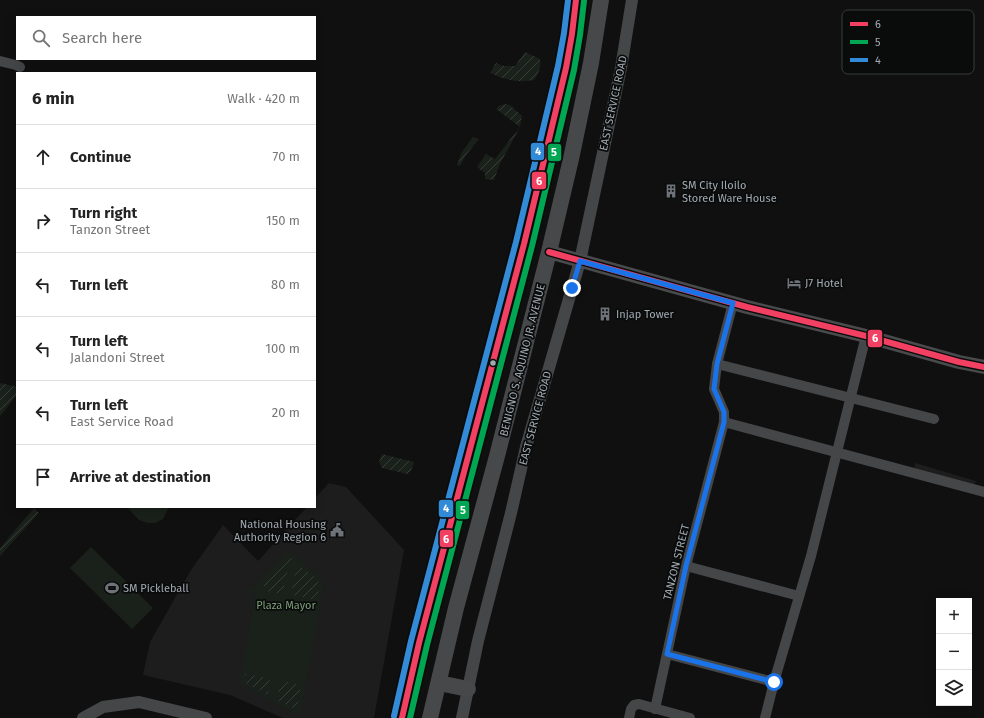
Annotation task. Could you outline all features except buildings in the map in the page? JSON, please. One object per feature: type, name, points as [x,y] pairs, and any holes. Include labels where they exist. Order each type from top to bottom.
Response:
[{"type":"highway","points":[[402,718],[419,643],[524,244],[566,68],[576,0]]},
{"type":"highway","name":"BENIGNO S. AQUINO JR. AVENUE","points":[[430,718],[456,608],[550,252],[591,63],[600,0]]},
{"type":"highway","points":[[439,683],[468,689]]},
{"type":"main road","points":[[550,252],[733,303],[866,336],[959,362],[984,367]]},
{"type":"street","name":"EAST SERVICE ROAD","points":[[462,718],[478,641],[511,513],[526,446],[580,261],[621,68],[632,0]]},
{"type":"street","points":[[0,61],[20,67]]},
{"type":"street","points":[[733,303],[717,364],[714,389],[724,412],[724,422],[984,492]]},
{"type":"street","points":[[765,718],[811,556],[866,336]]},
{"type":"street","points":[[717,364],[934,419]]},
{"type":"street","name":"TANZON STREET","points":[[655,709],[686,566],[724,422]]},
{"type":"street","points":[[686,566],[799,596]]},
{"type":"street","points":[[667,654],[774,682]]},
{"type":"street","points":[[83,718],[103,708],[139,702],[206,718]]},
{"type":"street","points":[[629,718],[631,709],[634,705],[639,704],[690,718]]},
{"type":"shaded area","points":[[915,463],[976,481],[973,486],[914,469]]},
{"type":"shaded area","points":[[329,483],[346,487],[404,550],[374,718],[283,718],[230,695],[143,675],[150,642],[191,570],[223,525],[258,561],[306,508],[316,508],[316,497]]},
{"type":"green space","points":[[525,52],[540,59],[539,70],[534,80],[511,80],[490,73],[496,63],[504,66],[515,66]]},
{"type":"green space","points":[[505,104],[510,105],[522,116],[520,127],[496,109]]},
{"type":"green space","points":[[520,127],[500,164],[494,180],[485,179],[485,173],[477,167],[486,154],[495,159]]},
{"type":"green space","points":[[473,137],[479,139],[466,155],[460,166],[457,165],[462,152]]},
{"type":"green space","points":[[0,383],[16,387],[16,396],[0,416]]},
{"type":"green space","points":[[382,454],[414,462],[411,471],[407,474],[382,468],[379,462]]},
{"type":"green space","points":[[34,508],[39,513],[0,556],[0,548]]},
{"type":"green space","points":[[128,508],[168,508],[163,519],[155,523],[148,523],[139,520]]},
{"type":"green space","name":"SM Pickleball","points":[[91,547],[153,608],[132,629],[70,568]]},
{"type":"green space","name":"Plaza Mayor","points":[[288,551],[321,577],[323,589],[300,716],[233,680],[241,679],[255,594],[248,592]]},
{"type":"green space","points":[[288,556],[295,561],[286,576],[284,594],[269,592],[262,583]]},
{"type":"green space","points":[[301,567],[317,579],[319,589],[317,600],[292,595],[293,580]]},
{"type":"green space","points":[[245,674],[270,678],[268,695],[244,682]]},
{"type":"green space","points":[[280,680],[301,685],[297,710],[277,700]]},
{"type":"transit line","name":"4","points":[[394,716],[411,641],[516,242],[558,66],[568,0]]},
{"type":"transit line","name":"6","points":[[402,718],[419,643],[524,244],[566,68],[576,0]]},
{"type":"transit line","name":"5","points":[[410,718],[427,645],[532,246],[574,70],[584,1]]},
{"type":"transit line","name":"6","points":[[549,252],[747,307],[866,336],[959,362],[984,367]]},
{"type":"place","name":"SM City Iloilo Stored Ware House","points":[[671,191]]},
{"type":"place","name":"J7 Hotel","points":[[794,283]]},
{"type":"place","name":"Injap Tower","points":[[605,314]]},
{"type":"place","name":"National Housing Authority Region 6","points":[[337,530]]},
{"type":"place","name":"SM Pickleball","points":[[112,588]]},
{"type":"route","points":[[572,288],[580,261],[733,303],[717,364],[714,389],[724,412],[724,422],[686,566],[667,654],[774,682]]}]
